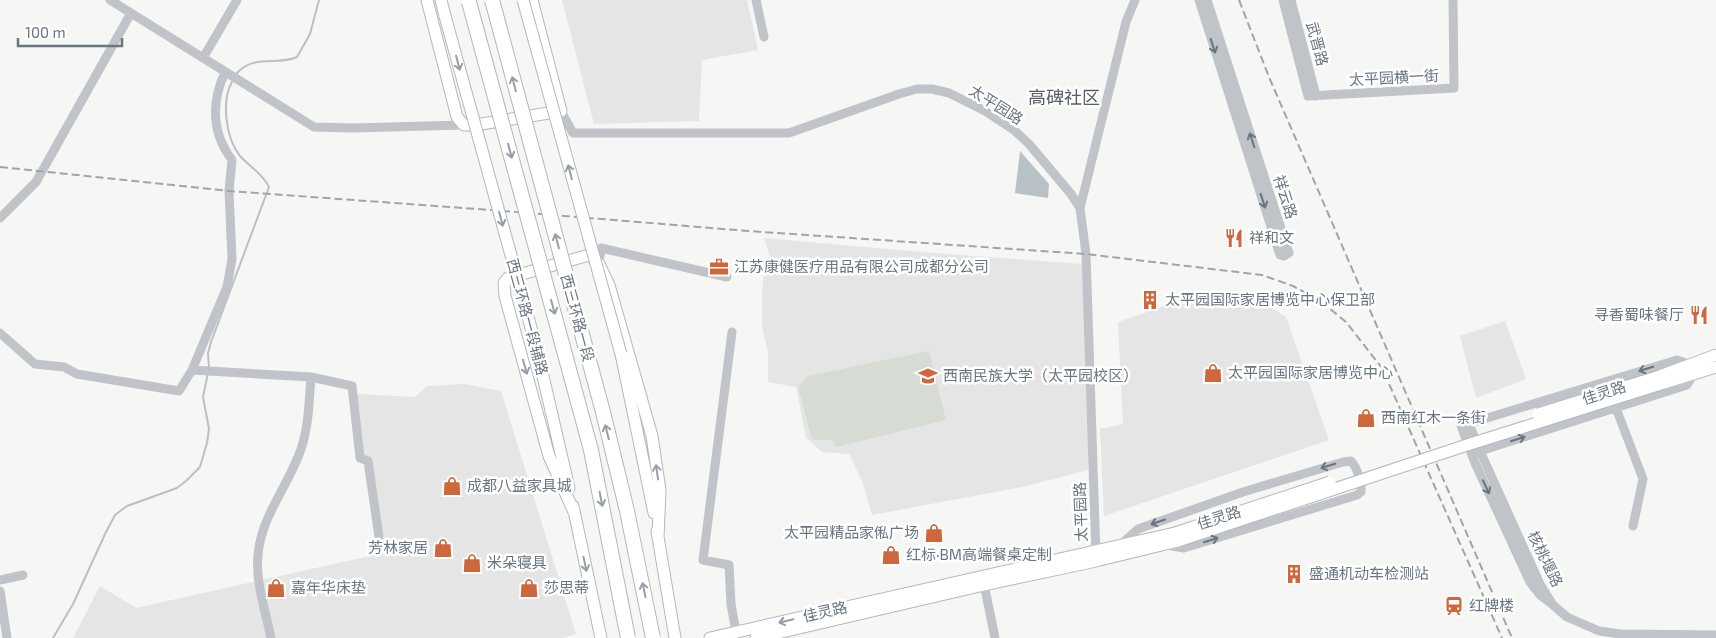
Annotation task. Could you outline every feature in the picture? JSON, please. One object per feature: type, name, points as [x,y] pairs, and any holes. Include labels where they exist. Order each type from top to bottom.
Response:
[{"type":"highway","name":"西三环路一段","points":[[492,0],[627,511],[653,638]]},
{"type":"highway","name":"西三环路一段","points":[[469,2],[591,450],[628,638]]},
{"type":"main road","points":[[427,0],[456,117],[464,125],[475,125],[561,111],[532,0]]},
{"type":"main road","name":"西三环路一段辅路","points":[[441,0],[536,346],[601,638]]},
{"type":"main road","points":[[523,0],[621,354],[650,492],[675,638]]},
{"type":"main road","points":[[574,512],[549,456],[505,296],[504,283],[508,278],[589,255],[600,264],[609,285],[626,337],[652,436],[660,490],[658,538]]},
{"type":"main road","name":"佳灵路","points":[[1694,369],[1716,356]]},
{"type":"main road","name":"佳灵路","points":[[1096,557],[1117,548],[1176,537],[1467,445],[1694,369],[1716,367]]},
{"type":"main road","name":"佳灵路","points":[[710,638],[1096,557],[1164,545],[1176,537]]},
{"type":"main road","name":"佳灵路","points":[[756,638],[984,581]]},
{"type":"street","points":[[110,0],[314,127],[353,128],[464,125]]},
{"type":"street","points":[[203,58],[236,0]]},
{"type":"street","points":[[756,0],[764,37]]},
{"type":"street","points":[[1080,208],[1126,22],[1134,0]]},
{"type":"street","name":"祥云路","points":[[1198,0],[1280,255],[1284,256],[1289,253],[1207,0]]},
{"type":"street","name":"武晋路","points":[[1283,0],[1312,96]]},
{"type":"street","name":"武晋路","points":[[1291,0],[1312,96]]},
{"type":"street","name":"太平园横一街","points":[[1312,96],[1454,88],[1453,0]]},
{"type":"street","points":[[0,218],[36,182],[131,13]]},
{"type":"street","points":[[0,334],[35,364],[64,367],[77,374],[179,391],[192,370],[227,287],[232,259],[229,191],[232,160],[218,135],[215,111],[217,89],[225,72]]},
{"type":"street","name":"太平园路","points":[[561,111],[573,133],[789,133],[899,94],[917,89],[932,89],[949,93],[986,111],[1014,130],[1029,144],[1071,194],[1080,208],[1086,254],[1096,557]]},
{"type":"street","points":[[600,264],[601,248],[727,277]]},
{"type":"street","points":[[732,332],[703,560],[729,565],[731,604],[736,632]]},
{"type":"street","name":"核桃堰路","points":[[1694,369],[1677,360],[1461,426],[1476,452],[1540,584],[1553,605],[1567,617],[1599,631],[1620,634],[1716,635]]},
{"type":"street","points":[[1476,452],[1687,385],[1694,369]]},
{"type":"street","points":[[192,370],[311,377],[352,386],[360,458],[368,461],[379,537]]},
{"type":"street","points":[[271,638],[258,575],[258,555],[269,515],[302,447],[311,377]]},
{"type":"street","points":[[1616,408],[1643,479],[1633,526]]},
{"type":"street","points":[[1117,548],[1138,529],[1243,492],[1342,462],[1351,461],[1362,487],[1362,492],[1357,495],[1184,548],[1164,545]]},
{"type":"street","points":[[0,580],[24,575]]},
{"type":"street","points":[[984,581],[995,638]]},
{"type":"street","points":[[0,591],[7,638]]},
{"type":"shaded area","points":[[562,0],[747,0],[758,50],[702,60],[699,121],[594,124]]},
{"type":"shaded area","points":[[1020,151],[1049,184],[1048,198],[1015,193]]},
{"type":"shaded area","name":"西南民族大学（太平园校区）","points":[[764,238],[1082,264],[1089,426],[1088,470],[1022,487],[872,515],[863,483],[849,454],[822,452],[806,438],[796,387],[768,382],[768,353],[762,326],[762,292],[764,274],[774,270]]},
{"type":"shaded area","name":"太平园国际家居博览中心","points":[[1206,292],[1256,298],[1286,317],[1329,440],[1104,516],[1100,429],[1123,424],[1118,322]]},
{"type":"shaded area","points":[[1505,321],[1526,379],[1476,398],[1460,336]]},
{"type":"shaded area","points":[[929,351],[946,420],[836,447],[833,440],[812,440],[798,386],[808,376]]},
{"type":"shaded area","name":"成都八益家具城","points":[[464,384],[501,391],[576,634],[562,638],[73,638],[100,586],[136,608],[388,552],[362,456],[356,394],[415,397],[427,386]]},
{"type":"waterway","points":[[237,73],[244,67],[258,62],[282,61],[297,57],[310,34],[319,0]]},
{"type":"waterway","points":[[209,368],[208,353],[211,342],[269,187],[260,174],[240,156],[231,140],[226,109],[232,82]]},
{"type":"waterway","points":[[53,638],[73,604],[115,515],[127,506],[177,488],[200,467],[209,429],[203,397],[208,373]]},
{"type":"railway","points":[[1239,0],[1269,77],[1512,638]]},
{"type":"railway","points":[[0,167],[229,191],[748,231],[1086,254],[1262,275],[1293,286],[1329,308],[1346,322],[1382,368],[1502,638]]},
{"type":"place","name":"祥和文","points":[[1234,238]]},
{"type":"place","name":"江苏康健医疗用品有限公司成都分公司","points":[[719,267]]},
{"type":"place","name":"太平园国际家居博览中心保卫部","points":[[1150,300]]},
{"type":"place","name":"寻香蜀味餐厅","points":[[1699,315]]},
{"type":"place","name":"太平园国际家居博览中心","points":[[1213,373]]},
{"type":"place","name":"西南民族大学（太平园校区）","points":[[928,376]]},
{"type":"place","name":"西南红木一条街","points":[[1366,418]]},
{"type":"place","name":"成都八益家具城","points":[[452,486]]},
{"type":"place","name":"太平园精品家俬广场","points":[[934,533]]},
{"type":"place","name":"芳林家居","points":[[443,548]]},
{"type":"place","name":"红标·BM高端餐桌定制","points":[[891,555]]},
{"type":"place","name":"米朵寝具","points":[[472,563]]},
{"type":"place","name":"盛通机动车检测站","points":[[1294,574]]},
{"type":"place","name":"嘉年华床垫","points":[[276,588]]},
{"type":"place","name":"莎思蒂","points":[[529,588]]},
{"type":"place","name":"红牌楼","points":[[1454,606]]},
{"type":"district","name":"高碑社区","points":[[1064,98]]}]
